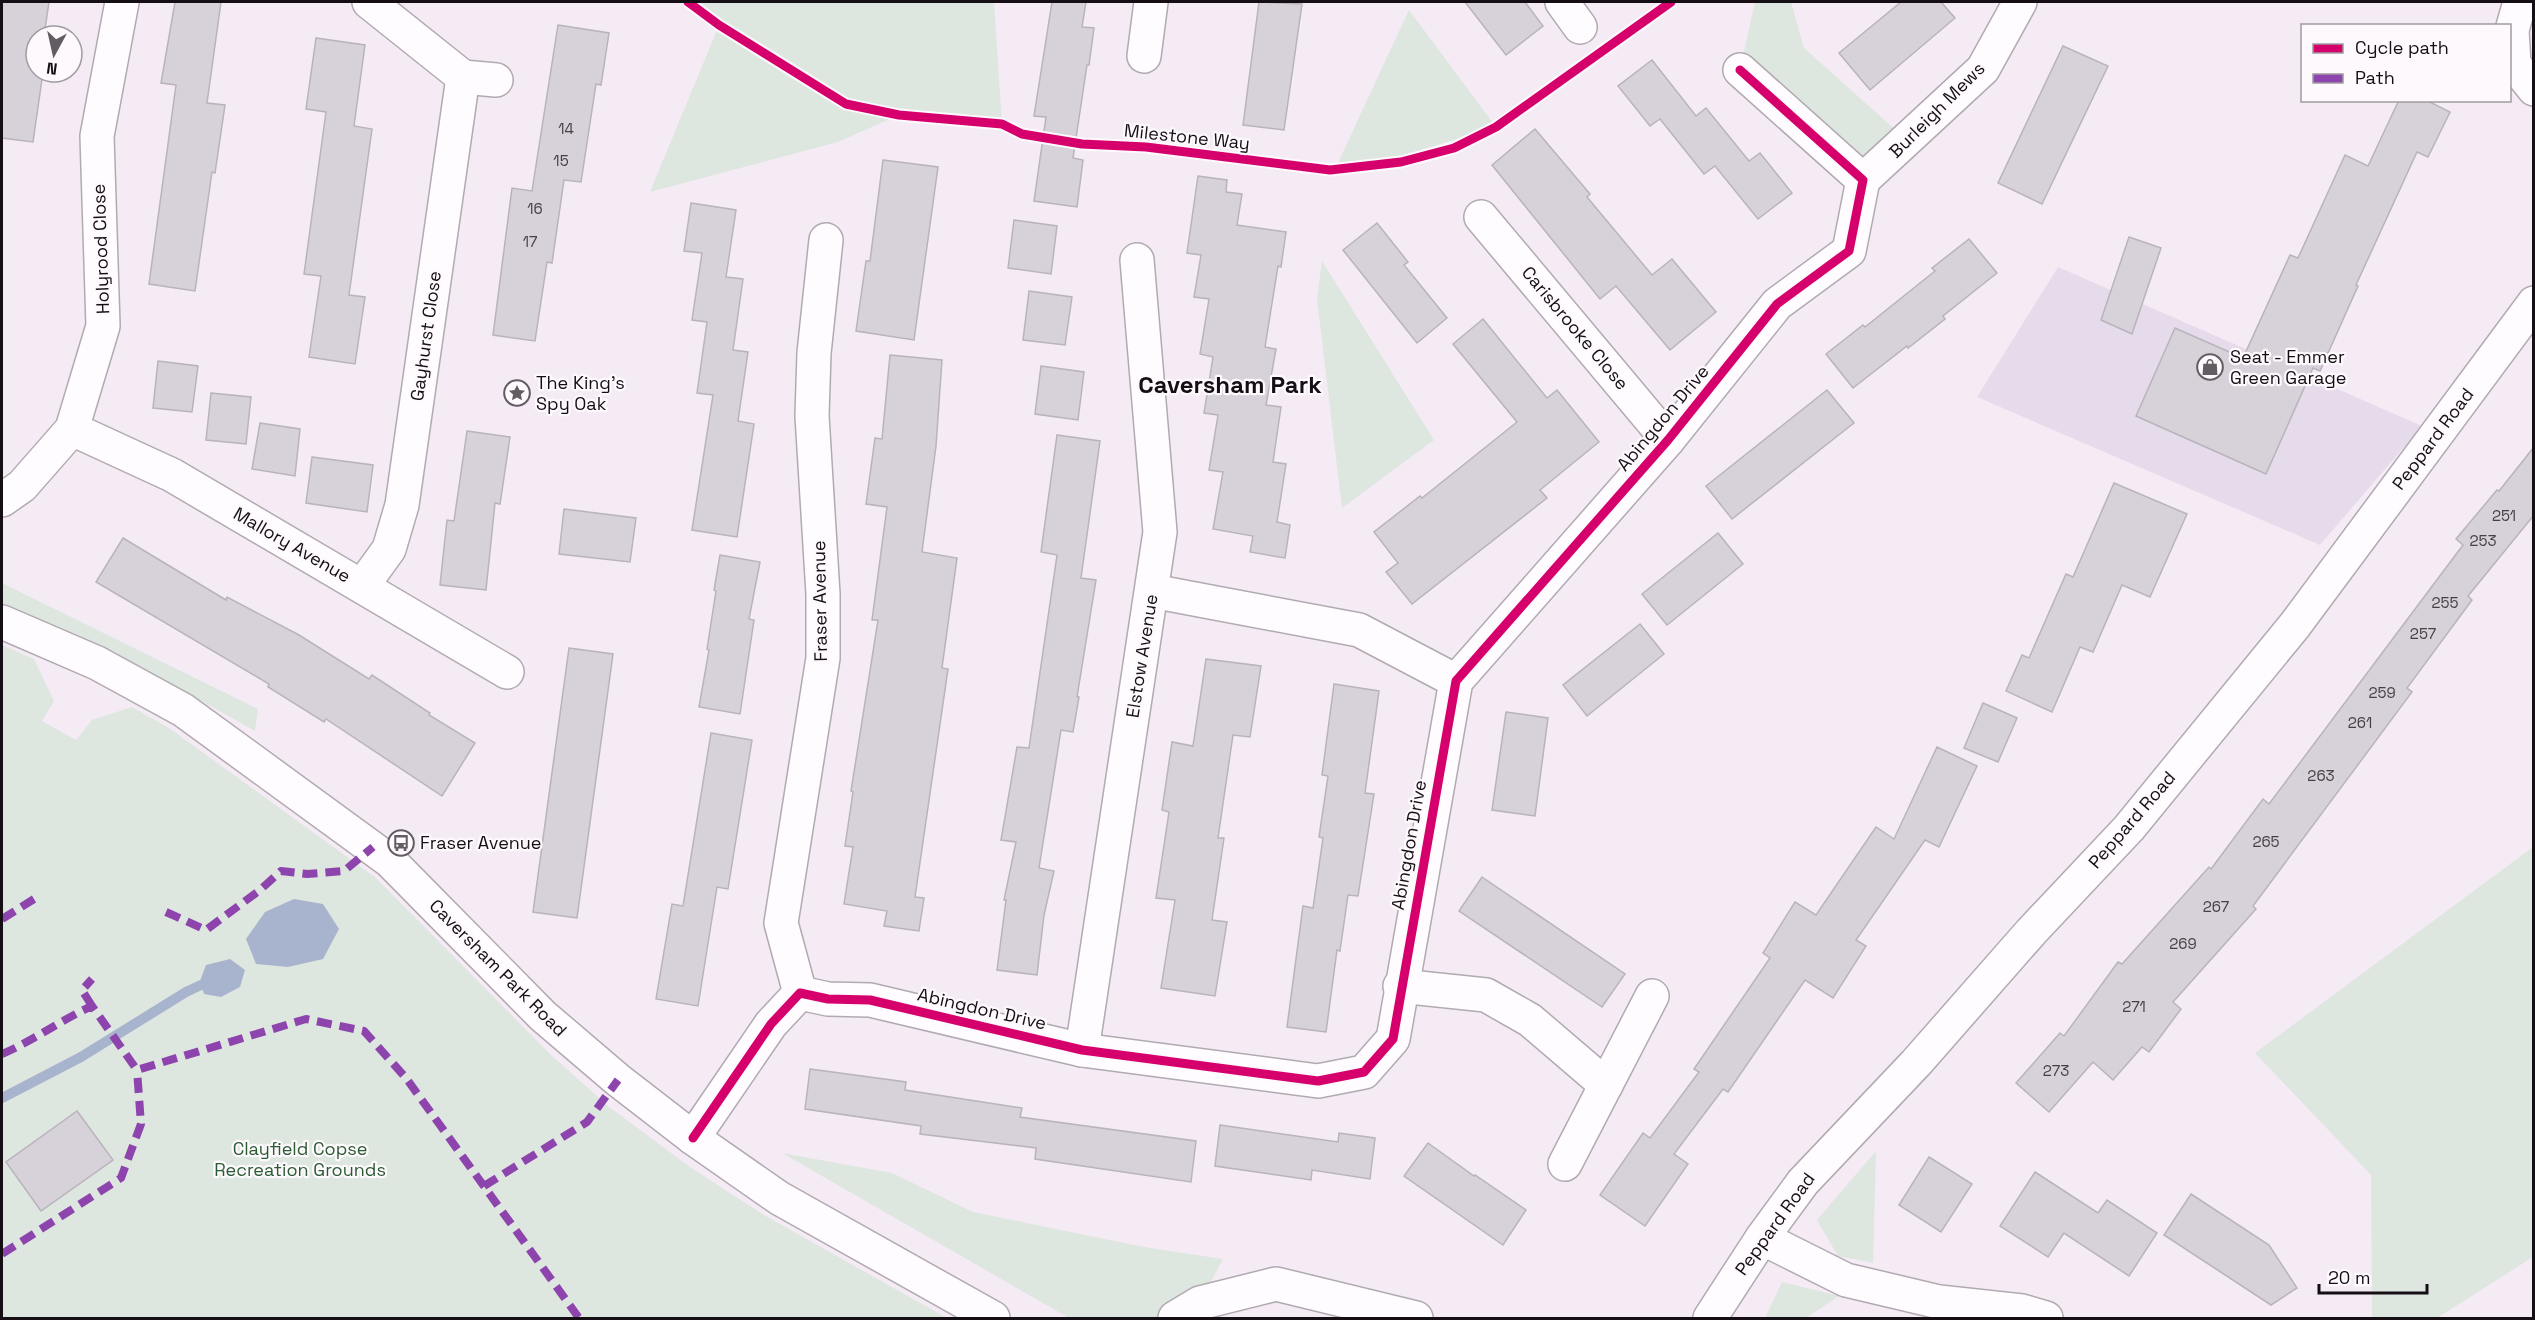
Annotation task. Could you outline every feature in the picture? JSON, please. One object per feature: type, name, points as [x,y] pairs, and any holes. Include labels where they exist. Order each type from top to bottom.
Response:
[{"type":"street","name":"Holyrood Close","points":[[2,500],[22,486],[72,429],[103,326],[97,136],[122,2]]},
{"type":"street","points":[[369,2],[463,77],[496,80]]},
{"type":"street","points":[[1144,56],[1151,2]]},
{"type":"street","name":"Burleigh Mews","points":[[1863,180],[1983,69],[2020,2]]},
{"type":"street","points":[[2520,2],[2512,30],[2514,64],[2534,89]]},
{"type":"street","points":[[1740,70],[1863,180]]},
{"type":"street","name":"Gayhurst Close","points":[[363,585],[389,549],[402,505],[463,77]]},
{"type":"street","name":"Abingdon Drive","points":[[800,993],[828,999],[870,1000],[1082,1050],[1318,1082],[1364,1072],[1392,1039],[1456,681],[1668,440],[1777,304],[1849,252],[1863,180]]},
{"type":"street","name":"Carisbrooke Close","points":[[1481,217],[1668,440]]},
{"type":"street","name":"Fraser Avenue","points":[[800,993],[782,923],[823,658],[823,594],[812,416],[814,353],[826,240]]},
{"type":"street","name":"Elstow Avenue","points":[[1082,1050],[1160,532],[1137,260]]},
{"type":"street","name":"Peppard Road","points":[[1710,1318],[1762,1238],[1803,1182],[1916,1063],[2031,932],[2129,828],[2295,625],[2534,303]]},
{"type":"street","name":"Mallory Avenue","points":[[72,429],[172,475],[363,585],[507,672]]},
{"type":"street","points":[[1152,591],[1359,630],[1456,681]]},
{"type":"street","name":"Caversham Park Road","points":[[2,622],[97,663],[183,710],[390,861],[543,1016],[618,1080],[693,1138],[779,1198],[993,1318]]},
{"type":"street","points":[[1400,986],[1486,995],[1530,1020],[1606,1085]]},
{"type":"street","points":[[693,1138],[771,1024],[800,993]]},
{"type":"street","points":[[1565,1164],[1652,996]]},
{"type":"street","points":[[1762,1238],[1845,1280],[1939,1302],[2022,1311],[2046,1318]]},
{"type":"street","points":[[1175,1318],[1200,1303],[1276,1284],[1416,1318]]},
{"type":"shaded area","points":[[2058,267],[2422,426],[2320,545],[1977,397]]},
{"type":"green space","points":[[688,2],[994,2],[1002,124],[899,115],[838,142],[650,192],[719,25]]},
{"type":"green space","points":[[1755,2],[1791,2],[1804,48],[1908,141],[1863,180],[1740,70]]},
{"type":"green space","points":[[1409,10],[1496,127],[1401,156],[1337,165]]},
{"type":"green space","points":[[1322,261],[1434,440],[1342,508],[1317,299]]},
{"type":"green space","points":[[2,583],[258,709],[255,731],[112,651],[2,609]]},
{"type":"green space","name":"Clayfield Copse Recreation Grounds","points":[[2,645],[34,659],[54,701],[42,721],[76,740],[92,720],[132,707],[169,728],[376,878],[550,1054],[608,1106],[690,1167],[764,1215],[947,1318],[2,1318]]},
{"type":"green space","points":[[2533,847],[2533,1257],[2437,1318],[2372,1318],[2371,1175],[2255,1053]]},
{"type":"green space","points":[[1876,1151],[1873,1263],[1838,1256],[1817,1220]]},
{"type":"green space","points":[[782,1153],[892,1173],[973,1212],[1144,1247],[1223,1259],[1200,1303],[1175,1318],[1069,1318]]},
{"type":"green space","points":[[1782,1282],[1839,1296],[1806,1318],[1765,1318]]},
{"type":"water","points":[[294,899],[323,904],[339,929],[323,959],[288,967],[256,964],[246,939],[265,912]]},
{"type":"water","points":[[230,959],[245,970],[240,987],[221,997],[204,994],[200,981],[206,965]]},
{"type":"building","points":[[2,2],[49,2],[46,24],[24,24],[24,84],[41,84],[33,142],[2,138]]},
{"type":"building","points":[[175,2],[221,2],[207,103],[225,105],[215,173],[212,172],[195,291],[149,284],[176,85],[161,83]]},
{"type":"building","points":[[1052,2],[1086,2],[1082,27],[1094,28],[1073,158],[1083,160],[1077,207],[1034,201],[1046,117],[1034,116]]},
{"type":"building","points":[[1259,2],[1302,4],[1284,130],[1243,125]]},
{"type":"building","points":[[1465,2],[1525,2],[1543,26],[1506,55]]},
{"type":"building","points":[[1901,2],[1941,2],[1955,18],[1870,90],[1839,53]]},
{"type":"building","points":[[558,25],[609,33],[601,85],[596,84],[581,182],[564,180],[552,263],[547,262],[535,341],[493,335],[512,188],[532,191]]},
{"type":"building","points":[[316,38],[365,45],[354,126],[372,129],[349,295],[365,297],[355,364],[309,357],[321,276],[304,274],[326,112],[306,109]]},
{"type":"building","points":[[2063,46],[2108,66],[2042,204],[1998,183]]},
{"type":"building","points":[[1652,60],[1696,116],[1706,108],[1749,161],[1760,153],[1792,193],[1758,219],[1715,166],[1704,174],[1660,119],[1650,126],[1618,86]]},
{"type":"building","points":[[2398,102],[2430,102],[2450,112],[2428,157],[2417,152],[2356,285],[2358,286],[2320,371],[2313,368],[2266,474],[2136,416],[2175,328],[2243,358],[2290,255],[2298,258],[2345,155],[2368,166]]},
{"type":"building","points":[[1535,129],[1590,194],[1587,197],[1652,275],[1672,259],[1716,312],[1670,350],[1616,286],[1600,299],[1492,165]]},
{"type":"building","points":[[883,160],[938,167],[914,340],[856,331],[866,261],[870,261]]},
{"type":"building","points":[[1198,176],[1227,180],[1226,192],[1242,194],[1237,225],[1286,232],[1265,347],[1276,349],[1266,405],[1281,407],[1273,462],[1286,464],[1277,522],[1290,525],[1285,558],[1250,552],[1253,536],[1213,529],[1223,472],[1209,470],[1218,415],[1204,413],[1213,357],[1200,354],[1209,299],[1194,297],[1201,255],[1187,253]]},
{"type":"building","points":[[691,203],[736,210],[726,277],[743,279],[733,350],[748,352],[738,421],[754,424],[737,537],[692,530],[713,395],[697,393],[707,322],[692,320],[702,253],[684,251]]},
{"type":"building","points":[[1014,220],[1057,226],[1051,274],[1008,268]]},
{"type":"building","points":[[1377,223],[1408,262],[1404,265],[1447,318],[1417,343],[1343,250]]},
{"type":"building","points":[[2129,237],[2161,248],[2132,334],[2101,320]]},
{"type":"building","points":[[1969,239],[1997,273],[1943,316],[1945,319],[1853,388],[1826,354],[1863,325],[1865,327],[1935,271],[1932,268]]},
{"type":"building","points":[[1029,291],[1072,297],[1065,345],[1023,340]]},
{"type":"building","points":[[1483,319],[1547,398],[1557,390],[1599,442],[1540,490],[1547,498],[1412,604],[1386,572],[1398,563],[1374,532],[1420,496],[1422,498],[1517,422],[1453,344]]},
{"type":"building","points":[[890,355],[942,360],[936,446],[922,552],[957,558],[942,668],[948,669],[915,897],[924,898],[919,931],[884,926],[887,911],[844,904],[853,847],[845,846],[853,792],[851,791],[878,620],[872,620],[887,507],[866,504],[875,438],[882,439]]},
{"type":"building","points":[[158,361],[198,366],[192,412],[153,408]]},
{"type":"building","points":[[1041,366],[1084,372],[1078,420],[1035,414]]},
{"type":"building","points":[[1827,390],[1854,423],[1732,519],[1706,486]]},
{"type":"building","points":[[211,393],[251,397],[246,444],[206,440]]},
{"type":"building","points":[[260,423],[300,429],[295,476],[252,469]]},
{"type":"building","points":[[467,431],[510,437],[500,504],[495,503],[486,590],[440,585],[447,520],[454,521]]},
{"type":"building","points":[[1057,435],[1100,441],[1081,578],[1096,580],[1073,732],[1061,730],[1039,868],[1054,871],[1044,915],[1037,975],[997,970],[1006,900],[1004,900],[1016,842],[1001,840],[1017,747],[1029,748],[1057,555],[1041,552]]},
{"type":"building","points":[[2534,447],[2534,515],[2468,596],[2472,600],[2407,688],[2412,692],[2253,906],[2256,909],[2173,1002],[2181,1009],[2149,1052],[2142,1047],[2113,1080],[2093,1062],[2049,1112],[2016,1083],[2060,1033],[2064,1036],[2118,962],[2122,964],[2209,867],[2211,869],[2263,799],[2269,804],[2463,545],[2456,539]]},
{"type":"building","points":[[312,457],[373,465],[367,512],[306,503]]},
{"type":"building","points":[[2114,483],[2187,514],[2150,597],[2122,585],[2093,652],[2080,647],[2052,712],[2006,691],[2022,655],[2029,658],[2066,574],[2073,577]]},
{"type":"building","points":[[564,509],[636,518],[630,562],[559,554]]},
{"type":"building","points":[[1718,533],[1743,564],[1667,625],[1642,594]]},
{"type":"building","points":[[123,538],[226,600],[227,597],[299,635],[369,679],[372,675],[430,713],[429,715],[475,743],[442,796],[326,719],[324,722],[268,687],[269,684],[96,582]]},
{"type":"building","points":[[720,555],[760,562],[749,619],[754,620],[740,714],[699,707],[709,650],[707,649]]},
{"type":"building","points":[[1640,624],[1664,654],[1587,716],[1563,685]]},
{"type":"building","points":[[569,648],[613,654],[577,918],[533,912]]},
{"type":"building","points":[[1206,659],[1261,666],[1250,737],[1233,735],[1218,838],[1224,838],[1212,920],[1227,922],[1215,996],[1161,988],[1175,900],[1156,898],[1169,812],[1162,810],[1172,742],[1193,746]]},
{"type":"building","points":[[1334,684],[1379,691],[1365,793],[1374,794],[1358,896],[1348,895],[1340,951],[1337,950],[1326,1032],[1287,1027],[1303,906],[1313,908],[1323,838],[1319,837],[1328,776],[1322,775]]},
{"type":"building","points":[[1983,703],[2017,718],[1998,762],[1964,748]]},
{"type":"building","points":[[1506,712],[1548,718],[1535,816],[1492,810]]},
{"type":"building","points":[[711,733],[752,740],[728,889],[717,887],[698,1006],[656,999],[672,904],[683,906]]},
{"type":"building","points":[[1937,747],[1977,766],[1939,847],[1925,840],[1856,940],[1866,946],[1833,998],[1805,980],[1728,1092],[1723,1089],[1674,1154],[1688,1164],[1645,1226],[1600,1195],[1643,1133],[1650,1138],[1699,1072],[1694,1069],[1770,958],[1763,953],[1795,902],[1816,915],[1876,827],[1894,839]]},
{"type":"building","points":[[1482,877],[1625,974],[1602,1007],[1459,911]]},
{"type":"building","points":[[810,1069],[906,1082],[905,1090],[1022,1108],[1020,1117],[1196,1141],[1191,1182],[1035,1159],[1036,1148],[920,1134],[921,1126],[805,1109]]},
{"type":"building","points":[[77,1111],[113,1160],[41,1211],[6,1162]]},
{"type":"building","points":[[1220,1125],[1338,1142],[1339,1133],[1375,1138],[1370,1179],[1312,1170],[1311,1180],[1215,1166]]},
{"type":"building","points":[[1428,1143],[1526,1210],[1503,1245],[1404,1176]]},
{"type":"building","points":[[1929,1157],[1972,1184],[1941,1232],[1899,1205]]},
{"type":"building","points":[[2035,1172],[2098,1213],[2107,1200],[2157,1233],[2129,1276],[2064,1233],[2048,1257],[2000,1226]]},
{"type":"building","points":[[2191,1194],[2269,1245],[2297,1288],[2271,1305],[2164,1235]]},
{"type":"waterway","points":[[2,1098],[81,1057],[201,985]]},
{"type":"marked path","points":[[166,912],[206,930],[260,890],[281,871],[307,874],[344,871],[373,847]]},
{"type":"marked path","points":[[2,919],[34,899]]},
{"type":"marked path","points":[[92,979],[82,990],[92,1006]]},
{"type":"marked path","points":[[2,1054],[92,1006],[137,1070],[306,1019],[364,1031],[406,1078],[579,1318]]},
{"type":"marked path","points":[[2,1254],[121,1178],[141,1124],[137,1070]]},
{"type":"marked path","points":[[484,1186],[587,1122],[618,1080]]},
{"type":"cycle path","name":"Milestone Way","points":[[688,2],[719,25],[846,104],[899,115],[1002,124],[1022,134],[1082,144],[1146,147],[1330,170],[1401,162],[1454,148],[1496,127],[1671,2]]},
{"type":"cycle path","points":[[693,1138],[771,1024],[800,993],[828,999],[870,1000],[1082,1050],[1318,1081],[1364,1072],[1393,1039],[1456,681],[1668,440],[1777,304],[1849,251],[1863,180],[1740,70]]},
{"type":"place","name":"Seat - Emmer Green Garage","points":[[2210,367]]},
{"type":"place","name":"The King's Spy Oak","points":[[517,393]]},
{"type":"place","name":"Fraser Avenue","points":[[401,843]]},
{"type":"district","name":"Caversham Park","points":[[1230,385]]}]
